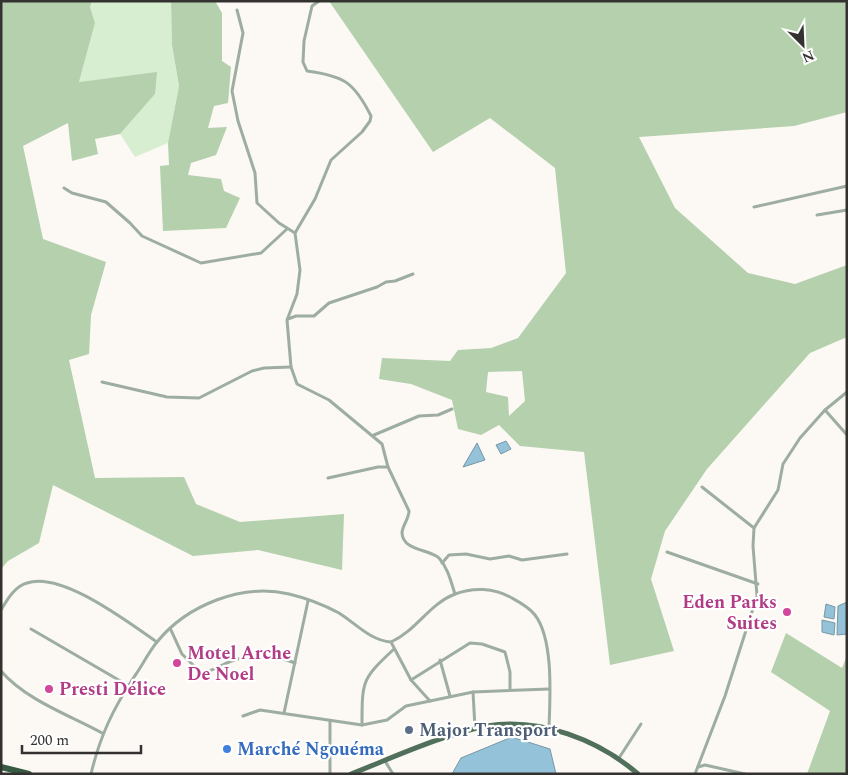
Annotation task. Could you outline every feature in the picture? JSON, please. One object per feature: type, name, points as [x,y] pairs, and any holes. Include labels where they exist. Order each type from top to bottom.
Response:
[{"type":"highway","points":[[1,767],[29,774]]},
{"type":"main road","points":[[351,774],[365,771],[385,761],[475,729],[513,724],[550,729],[580,739],[618,758],[638,774]]},
{"type":"street","points":[[319,1],[312,6],[308,18],[302,62],[304,68],[307,71],[333,74],[346,80],[356,88],[371,116],[370,121],[362,132],[331,160],[315,199],[294,233],[300,270],[297,294],[287,320],[291,367],[300,387],[329,400],[348,418],[382,444],[388,467],[408,511],[402,532],[403,537],[412,547],[431,552],[442,563],[455,594]]},
{"type":"street","points":[[237,10],[242,33],[232,86],[238,122],[255,172],[257,203],[294,233]]},
{"type":"street","points":[[754,207],[847,186]]},
{"type":"street","points":[[64,188],[106,202],[142,236],[201,263],[261,253],[287,229]]},
{"type":"street","points":[[817,215],[847,210]]},
{"type":"street","points":[[287,320],[296,316],[314,316],[329,303],[413,274]]},
{"type":"street","points":[[102,382],[167,397],[199,398],[252,371],[275,367],[291,367]]},
{"type":"street","points":[[695,774],[753,612],[758,584],[753,546],[754,528],[778,490],[783,464],[800,438],[825,410],[847,392]]},
{"type":"street","points":[[374,436],[419,416],[438,415],[452,409]]},
{"type":"street","points":[[825,410],[847,435]]},
{"type":"street","points":[[328,478],[378,467],[388,467]]},
{"type":"street","points":[[702,487],[754,528]]},
{"type":"street","points":[[667,552],[758,584]]},
{"type":"street","points":[[442,563],[449,555],[466,554],[490,559],[510,556],[522,560],[567,554]]},
{"type":"street","points":[[1,610],[13,593],[27,582],[56,583],[88,598],[157,642]]},
{"type":"street","points":[[91,774],[102,733],[157,642],[181,619],[198,608],[212,601],[244,592],[276,592],[308,600],[336,611],[378,640],[391,642],[412,629],[442,601],[455,594],[481,589],[498,591],[534,614],[539,621],[545,640],[550,729]]},
{"type":"street","points":[[284,713],[308,600]]},
{"type":"street","points":[[30,629],[129,686]]},
{"type":"street","points":[[171,630],[182,654],[199,671],[208,672],[243,657],[282,658],[295,663]]},
{"type":"street","points":[[391,642],[411,680],[430,701]]},
{"type":"street","points":[[411,680],[440,660],[470,643],[482,644],[504,652],[510,672],[510,690]]},
{"type":"street","points":[[362,725],[362,690],[372,669],[394,649]]},
{"type":"street","points":[[440,660],[450,696]]},
{"type":"street","points":[[1,670],[11,681],[35,697],[102,733]]},
{"type":"street","points":[[243,716],[260,710],[330,722],[362,725],[387,720],[406,706],[450,696],[473,692],[549,689]]},
{"type":"street","points":[[473,692],[475,729]]},
{"type":"street","points":[[330,722],[330,774]]},
{"type":"street","points":[[618,758],[641,724]]},
{"type":"street","points":[[385,761],[393,774]]},
{"type":"street","points":[[698,767],[705,765],[745,774]]},
{"type":"green space","points":[[1,1],[92,1],[90,7],[95,23],[79,82],[157,72],[155,94],[120,134],[95,139],[98,154],[72,161],[68,123],[23,146],[43,239],[106,262],[91,315],[89,354],[69,360],[95,478],[184,477],[196,504],[240,522],[344,514],[342,570],[258,550],[193,556],[53,485],[39,543],[8,561],[1,569]]},
{"type":"green space","points":[[92,1],[171,1],[172,45],[179,86],[168,143],[135,157],[120,134],[155,94],[113,78],[79,82],[95,23],[90,7]]},
{"type":"green space","points":[[171,1],[215,1],[222,13],[222,61],[231,67],[228,103],[214,106],[208,128],[227,127],[216,155],[191,163],[188,175],[221,179],[224,191],[240,198],[226,228],[163,231],[160,166],[169,165],[168,143],[179,86],[172,45]]},
{"type":"green space","points":[[329,1],[847,1],[847,112],[794,126],[639,137],[675,208],[748,273],[795,284],[847,265],[847,337],[810,353],[707,469],[665,531],[651,579],[674,651],[610,665],[584,452],[520,446],[499,425],[481,435],[458,429],[452,400],[411,384],[379,379],[382,358],[450,361],[458,350],[491,348],[518,338],[566,273],[555,168],[490,118],[433,152]],"holes":[[[522,371],[525,401],[509,416],[508,397],[486,392],[488,372]]]},
{"type":"green space","points":[[786,633],[842,668],[847,656],[847,774],[807,774],[830,711],[771,672]]},
{"type":"water","points":[[506,441],[511,449],[501,454],[496,445]]},
{"type":"water","points":[[477,443],[485,460],[463,467]]},
{"type":"water","points":[[847,602],[847,634],[837,635],[838,606]]},
{"type":"water","points":[[826,604],[835,607],[834,619],[824,617]]},
{"type":"water","points":[[822,620],[835,623],[834,635],[822,632]]},
{"type":"water","points":[[512,737],[550,749],[556,774],[452,774],[461,758]]},
{"type":"place","name":"Eden Parks Suites","points":[[787,612]]},
{"type":"place","name":"Motel Arche De Noel","points":[[177,663]]},
{"type":"place","name":"Presti Délice","points":[[49,689]]},
{"type":"place","name":"Major Transport","points":[[409,730]]},
{"type":"place","name":"Marché Ngouéma","points":[[227,749]]}]
